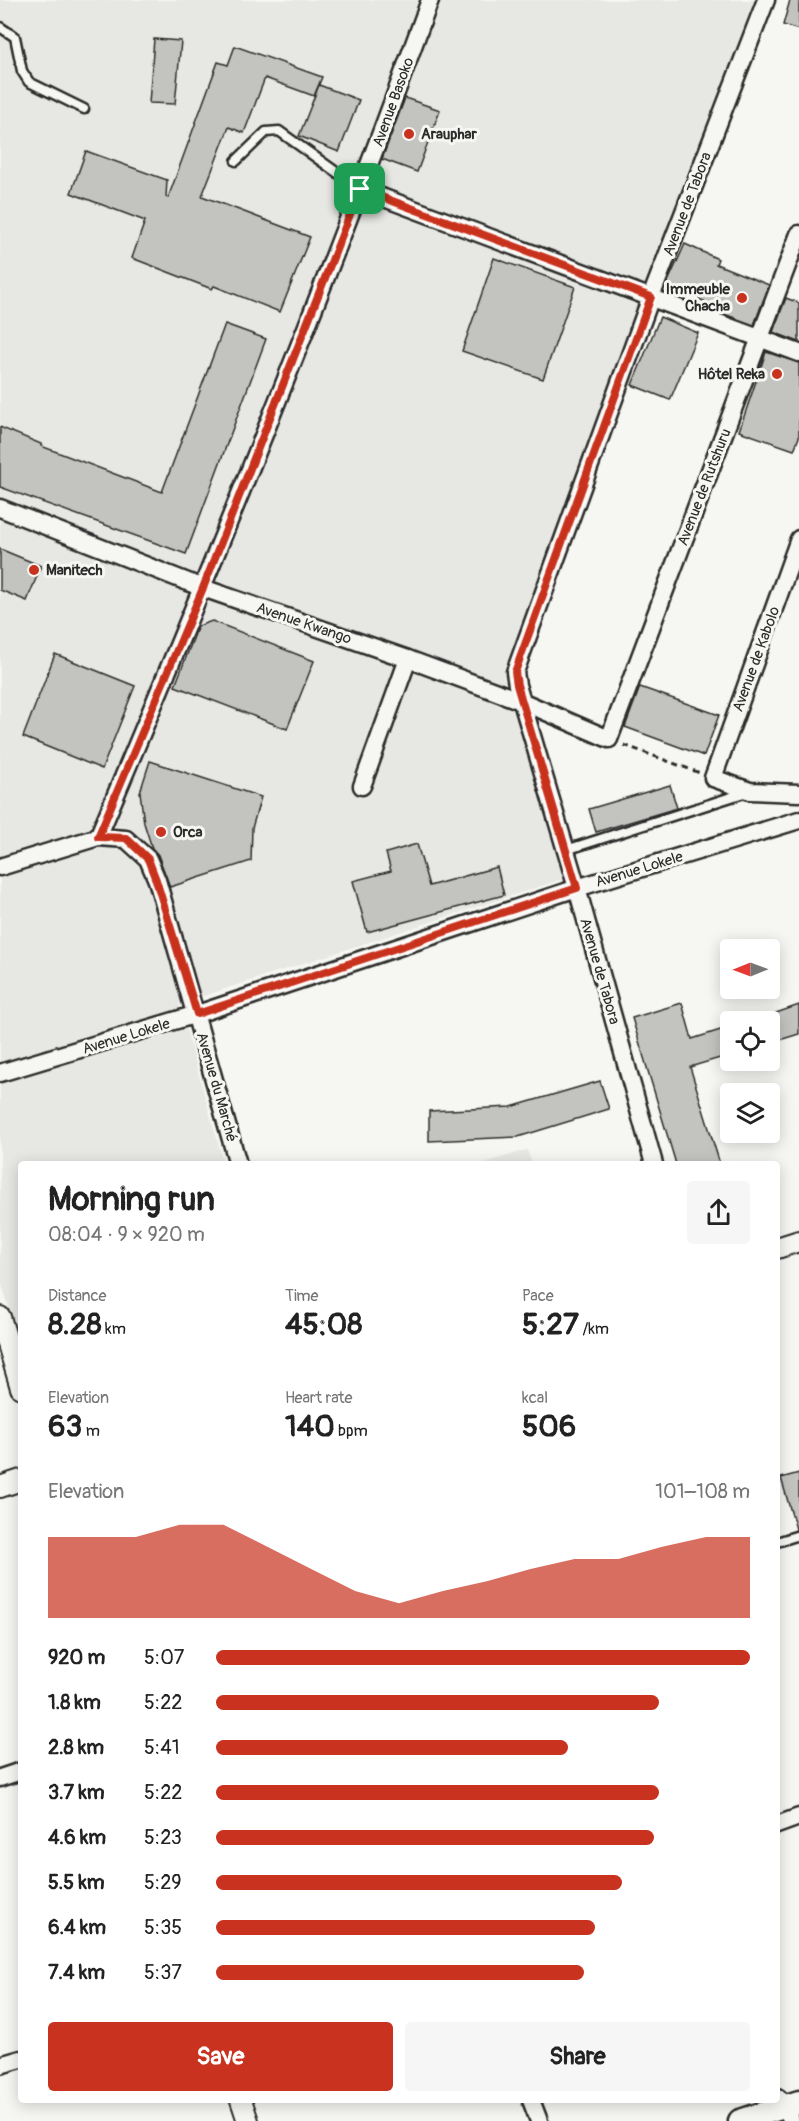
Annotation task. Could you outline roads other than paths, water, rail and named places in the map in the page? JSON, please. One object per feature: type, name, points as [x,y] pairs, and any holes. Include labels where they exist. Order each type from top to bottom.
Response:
[{"type":"main road","points":[[740,2121],[789,2107]]},
{"type":"street","name":"Avenue Basoko","points":[[98,837],[203,588],[360,189],[430,0]]},
{"type":"street","name":"Avenue de Tabora","points":[[653,1161],[577,888],[521,701],[515,672],[651,297],[766,0]]},
{"type":"street","points":[[360,189],[799,354]]},
{"type":"street","name":"Avenue de Rutshuru","points":[[609,739],[799,234]]},
{"type":"street","name":"Avenue Kwango","points":[[0,508],[203,588],[521,701],[609,739]]},
{"type":"street","name":"Avenue de Kabolo","points":[[750,790],[713,778],[799,539]]},
{"type":"street","points":[[362,786],[408,659]]},
{"type":"street","points":[[750,790],[799,793]]},
{"type":"street","name":"Avenue Lokele","points":[[0,1073],[197,1014],[577,888],[799,820]]},
{"type":"street","points":[[0,867],[98,837]]},
{"type":"street","name":"Avenue du Marché","points":[[98,837],[126,838],[148,859],[197,1014],[237,1161]]},
{"type":"street","points":[[780,1247],[799,1241]]},
{"type":"street","points":[[0,1317],[18,1378]]},
{"type":"street","points":[[0,1487],[18,1481]]},
{"type":"street","points":[[0,1778],[18,1772]]},
{"type":"street","points":[[780,1824],[799,1817]]},
{"type":"street","points":[[0,2065],[18,2060]]},
{"type":"street","points":[[242,2103],[248,2121]]},
{"type":"street","points":[[532,2103],[539,2121]]},
{"type":"lane","points":[[0,27],[15,37],[22,71],[29,82],[84,109]]},
{"type":"lane","points":[[236,161],[266,132],[279,131],[360,189]]},
{"type":"lane","points":[[566,850],[750,790]]},
{"type":"lane","points":[[780,1541],[799,1535]]},
{"type":"place","name":"Arauphar","points":[[409,134]]},
{"type":"place","name":"Immeuble Chacha","points":[[742,298]]},
{"type":"place","name":"Hôtel Reka","points":[[777,374]]},
{"type":"place","name":"Manitech","points":[[34,570]]},
{"type":"place","name":"Orca","points":[[161,832]]}]
